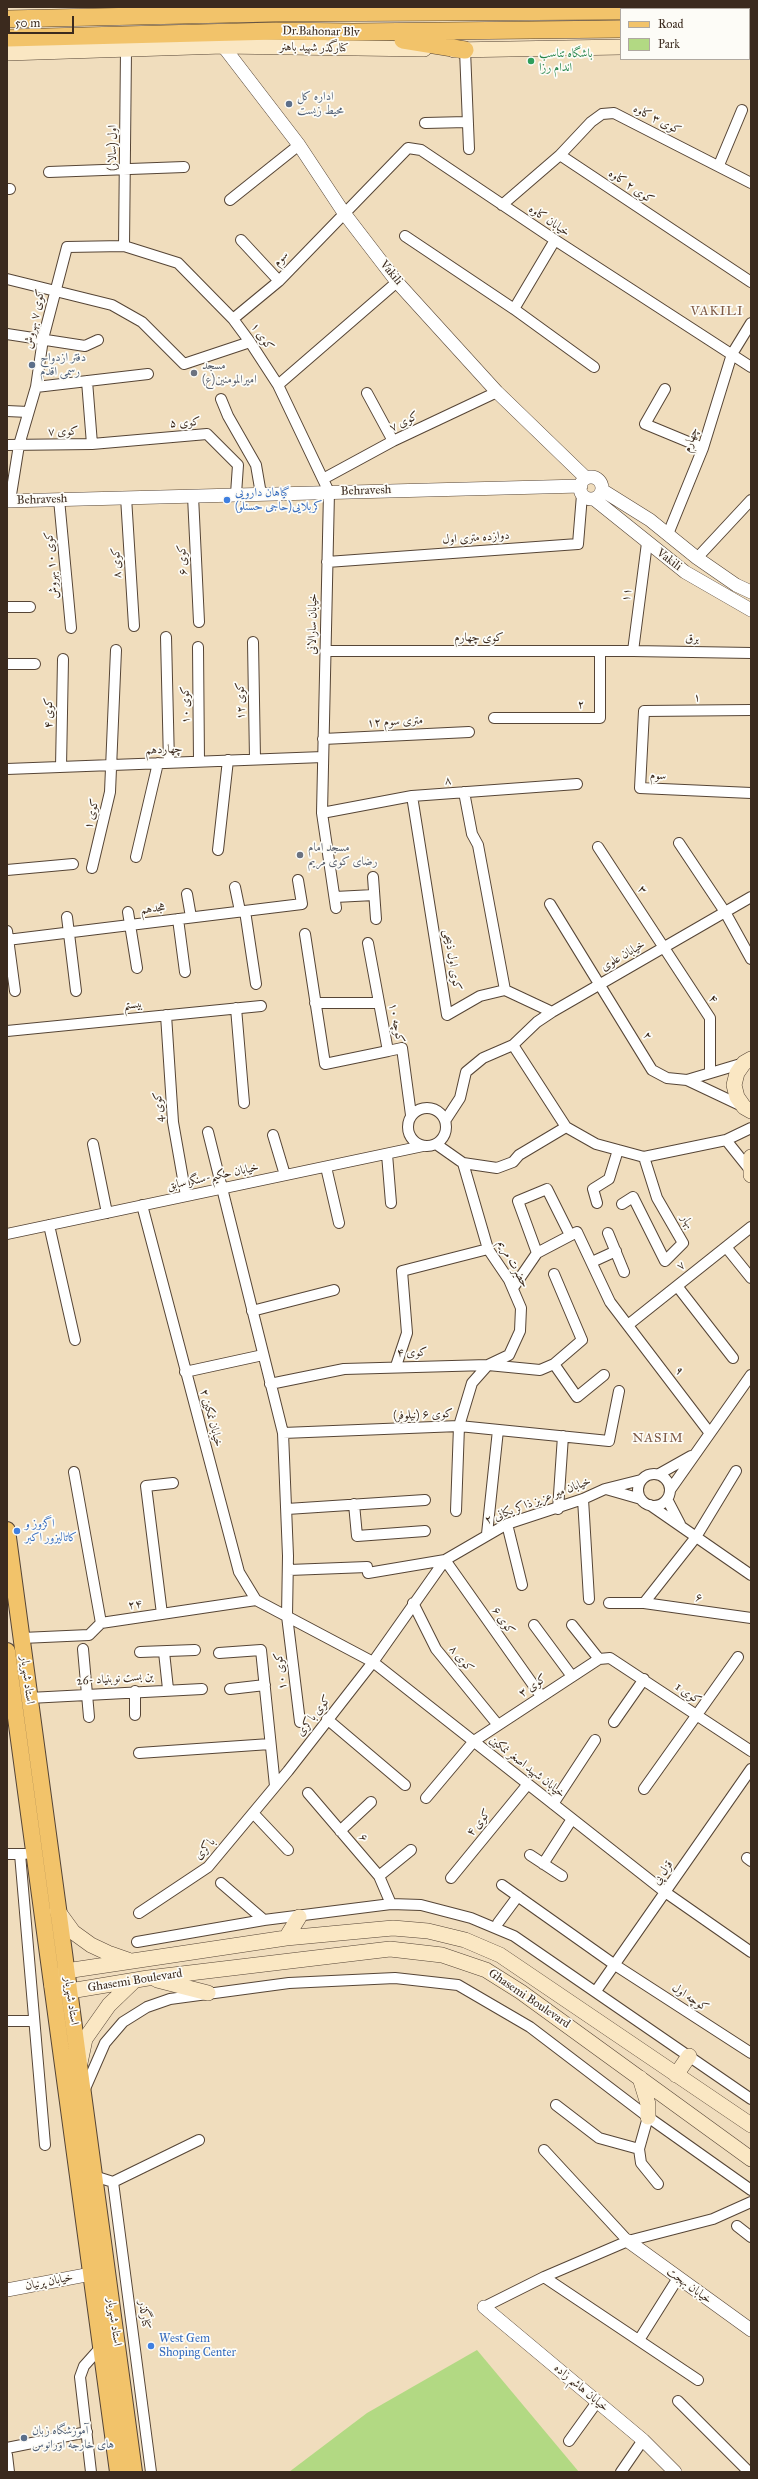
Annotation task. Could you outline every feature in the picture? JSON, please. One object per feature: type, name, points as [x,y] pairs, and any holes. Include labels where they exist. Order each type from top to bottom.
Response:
[{"type":"highway","points":[[487,13],[519,7]]},
{"type":"highway","name":"Dr.Bahonar Blv","points":[[14,19],[274,13],[487,13],[620,11]]},
{"type":"highway","name":"Dr.Bahonar Blv","points":[[14,38],[276,31],[353,32],[620,30]]},
{"type":"highway","points":[[353,32],[465,50]]},
{"type":"main road","name":"کنارگذر شهید باهنر","points":[[7,54],[223,46],[465,50],[620,48]]},
{"type":"main road","points":[[747,1061],[737,1073],[734,1085],[737,1097],[748,1109]]},
{"type":"main road","name":"استاد شهریار","points":[[7,1530],[134,2472]]},
{"type":"main road","name":"استاد شهریار","points":[[7,1651],[27,1854],[52,1986],[118,2472]]},
{"type":"main road","points":[[58,1910],[73,1932],[91,1945],[108,1953],[133,1961]]},
{"type":"main road","points":[[286,1938],[299,1917]]},
{"type":"main road","name":"Ghasemi Boulevard","points":[[66,1971],[286,1938],[393,1928],[428,1931],[464,1940],[500,1955],[751,2125]]},
{"type":"main road","name":"Ghasemi Boulevard","points":[[52,1986],[70,1991],[142,1979],[390,1949],[442,1955],[486,1970],[521,1992],[751,2159]]},
{"type":"main road","points":[[52,1986],[66,1971]]},
{"type":"main road","points":[[79,2066],[85,2039],[110,2005],[142,1979],[208,1993]]},
{"type":"main road","points":[[676,2075],[689,2056]]},
{"type":"main road","points":[[640,2078],[648,2104],[648,2117]]},
{"type":"street","name":"Vakili","points":[[223,46],[299,145],[344,213],[397,282],[497,392],[589,489],[647,543],[685,572],[751,610]]},
{"type":"street","name":"اول (سالار)","points":[[124,246],[127,168],[126,50]]},
{"type":"street","points":[[465,50],[469,149]]},
{"type":"street","points":[[719,165],[742,110]]},
{"type":"street","name":"کوی ۳ کاوه","points":[[560,155],[591,122],[602,114],[614,113],[719,165],[751,183]]},
{"type":"street","points":[[425,122],[467,122]]},
{"type":"street","points":[[230,200],[299,145]]},
{"type":"street","name":"خیابان کاوه","points":[[344,213],[408,148],[421,150],[554,240],[751,366]]},
{"type":"street","points":[[502,205],[560,155]]},
{"type":"street","name":"کوی ۲ کاوه","points":[[560,155],[751,282]]},
{"type":"street","points":[[49,172],[184,167]]},
{"type":"street","name":"سوم","points":[[233,319],[279,281],[344,213]]},
{"type":"street","points":[[405,236],[514,309],[594,367]]},
{"type":"street","points":[[241,240],[279,281]]},
{"type":"street","points":[[514,309],[554,240]]},
{"type":"street","name":"کوی ۷ بهروش","points":[[8,501],[19,445],[36,387],[43,340],[54,292],[67,247],[124,246]]},
{"type":"street","name":"کوی ۱","points":[[124,246],[178,263],[233,319],[278,385],[329,492]]},
{"type":"street","points":[[7,279],[54,292],[112,305],[142,322],[184,364],[250,342]]},
{"type":"street","points":[[278,385],[397,282]]},
{"type":"street","name":"چهارم","points":[[668,534],[703,448],[732,354],[751,323]]},
{"type":"street","points":[[7,334],[85,346],[98,340]]},
{"type":"street","points":[[36,387],[148,374]]},
{"type":"street","name":"کوی ۷","points":[[7,445],[92,444],[87,381]]},
{"type":"street","points":[[665,390],[645,424],[703,448]]},
{"type":"street","name":"کوی ۷","points":[[323,479],[393,441],[497,392]]},
{"type":"street","points":[[367,394],[393,441]]},
{"type":"street","points":[[221,399],[228,416],[256,465],[261,494]]},
{"type":"street","points":[[7,411],[28,412]]},
{"type":"street","name":"کوی ۵","points":[[92,444],[207,434],[238,465],[236,494]]},
{"type":"street","name":"Vakili","points":[[589,489],[668,534],[697,558],[736,585],[751,592]]},
{"type":"street","name":"Behravesh","points":[[8,501],[329,492],[589,489]]},
{"type":"street","name":"دوازده متری اول","points":[[327,562],[578,544],[589,489]]},
{"type":"street","name":"خیابان سارالانی","points":[[329,492],[322,813],[336,908]]},
{"type":"street","name":"کوی ۶","points":[[193,496],[199,622]]},
{"type":"street","name":"کوی ۸","points":[[126,498],[134,626]]},
{"type":"street","name":"کوی ۱۰ بهروش","points":[[59,499],[71,628]]},
{"type":"street","points":[[697,558],[751,500]]},
{"type":"street","name":"۱۱","points":[[633,651],[647,543]]},
{"type":"street","points":[[7,607],[30,606]]},
{"type":"street","points":[[166,637],[169,763]]},
{"type":"street","name":"کوی ۱۲","points":[[253,642],[255,759]]},
{"type":"street","name":"کوی ۱۰","points":[[198,647],[199,762]]},
{"type":"street","points":[[112,765],[116,650]]},
{"type":"street","name":"۲","points":[[494,718],[600,718],[600,651]]},
{"type":"street","name":"کوی چهارم","points":[[325,652],[633,651]]},
{"type":"street","name":"برق","points":[[633,651],[751,653]]},
{"type":"street","name":"کوی ۴","points":[[61,767],[63,659]]},
{"type":"street","points":[[7,664],[35,664]]},
{"type":"street","name":"۱","points":[[644,711],[751,710]]},
{"type":"street","name":"سوم","points":[[644,711],[640,788],[751,793]]},
{"type":"street","name":"۱۲ متری سوم","points":[[323,739],[469,732]]},
{"type":"street","name":"چهاردهم","points":[[7,769],[323,757]]},
{"type":"street","points":[[218,850],[228,760]]},
{"type":"street","points":[[136,857],[158,763]]},
{"type":"street","name":"کوی ۱","points":[[92,868],[110,792],[112,765]]},
{"type":"street","name":"۸","points":[[322,813],[412,796],[577,784]]},
{"type":"street","points":[[464,792],[472,834],[478,845],[505,990],[552,1012]]},
{"type":"street","name":"کوی اول ذبیحی","points":[[412,796],[447,1015],[480,996],[505,990]]},
{"type":"street","points":[[679,843],[725,912],[751,959]]},
{"type":"street","name":"۳","points":[[598,848],[664,947]]},
{"type":"street","points":[[7,870],[73,864]]},
{"type":"street","points":[[373,877],[376,919]]},
{"type":"street","name":"هجدهم","points":[[7,937],[68,932],[302,904],[298,880]]},
{"type":"street","points":[[235,887],[242,911],[256,984]]},
{"type":"street","points":[[187,894],[191,917]]},
{"type":"street","points":[[335,897],[374,895]]},
{"type":"street","name":"خیابان علوی","points":[[445,1121],[460,1098],[466,1072],[483,1058],[513,1045],[538,1022],[552,1012],[751,897]]},
{"type":"street","points":[[550,904],[601,984]]},
{"type":"street","points":[[128,912],[137,968]]},
{"type":"street","points":[[67,917],[76,991]]},
{"type":"street","points":[[178,919],[185,972]]},
{"type":"street","points":[[305,934],[325,1064],[388,1051]]},
{"type":"street","points":[[7,937],[15,991]]},
{"type":"street","name":"کوچه ۱۰","points":[[368,943],[388,1051],[402,1048],[411,1115]]},
{"type":"street","name":"۴","points":[[664,947],[710,1018],[710,1073]]},
{"type":"street","name":"۲","points":[[601,984],[652,1070],[667,1078],[687,1080],[748,1109]]},
{"type":"street","points":[[315,1003],[379,1002]]},
{"type":"street","name":"بیستم","points":[[7,1031],[261,1006]]},
{"type":"street","points":[[236,1008],[244,1103]]},
{"type":"street","name":"کوی 4","points":[[166,1015],[173,1122],[186,1196]]},
{"type":"street","points":[[513,1045],[566,1127],[596,1144],[644,1157],[726,1140],[751,1128]]},
{"type":"street","name":"۲","points":[[687,1080],[747,1061]]},
{"type":"street","points":[[421,1108],[433,1108],[445,1121],[445,1134],[436,1144],[424,1146],[412,1140],[408,1134],[408,1121],[411,1115],[421,1108]]},
{"type":"street","points":[[436,1144],[463,1163],[488,1168],[506,1166],[519,1155],[566,1127]]},
{"type":"street","name":"کوی ۱۰","points":[[208,1132],[283,1433],[287,1509],[288,1616],[300,1722]]},
{"type":"street","points":[[273,1135],[285,1175]]},
{"type":"street","points":[[726,1140],[751,1167]]},
{"type":"street","points":[[93,1144],[108,1213]]},
{"type":"street","name":"خیابان حکیم-سنگر سابق","points":[[7,1234],[424,1146]]},
{"type":"street","points":[[597,1203],[592,1189],[610,1179],[618,1150]]},
{"type":"street","points":[[387,1154],[391,1203]]},
{"type":"street","name":"بهار","points":[[622,1204],[633,1198],[665,1261],[683,1243],[657,1198],[644,1157]]},
{"type":"street","name":"حضرت مریم","points":[[463,1163],[488,1249],[513,1288],[521,1308],[520,1331],[509,1355],[488,1365]]},
{"type":"street","points":[[326,1167],[339,1223]]},
{"type":"street","points":[[513,1288],[537,1253],[570,1235],[547,1189],[518,1201],[537,1253]]},
{"type":"street","name":"خیابان نمکین ۲","points":[[142,1206],[239,1572],[256,1600]]},
{"type":"street","points":[[49,1225],[75,1340]]},
{"type":"street","name":"۷","points":[[628,1325],[751,1227]]},
{"type":"street","name":"۹","points":[[570,1235],[577,1232],[610,1302],[710,1432]]},
{"type":"street","points":[[608,1233],[624,1272]]},
{"type":"street","points":[[726,1247],[751,1278]]},
{"type":"street","points":[[396,1366],[407,1332],[402,1271],[488,1249]]},
{"type":"street","points":[[592,1262],[616,1251]]},
{"type":"street","points":[[554,1274],[582,1340],[554,1364],[577,1397],[604,1375]]},
{"type":"street","points":[[677,1286],[732,1358]]},
{"type":"street","points":[[252,1311],[334,1290]]},
{"type":"street","points":[[185,1372],[263,1355]]},
{"type":"street","name":"کوی ۴","points":[[270,1384],[344,1369],[396,1366],[488,1365],[540,1370],[554,1364]]},
{"type":"street","points":[[456,1511],[459,1426],[472,1383],[488,1365]]},
{"type":"street","points":[[650,1505],[660,1505],[669,1494],[693,1455],[751,1375]]},
{"type":"street","name":"کوی ۶ (نیلوفر)","points":[[283,1433],[459,1426],[609,1441],[619,1391]]},
{"type":"street","points":[[488,1534],[498,1430]]},
{"type":"street","points":[[558,1508],[563,1436]]},
{"type":"street","points":[[641,1499],[638,1490],[641,1480],[649,1474],[659,1474],[693,1455]]},
{"type":"street","points":[[644,1603],[696,1537],[736,1471]]},
{"type":"street","points":[[22,1638],[89,1635],[101,1623],[74,1472]]},
{"type":"street","points":[[659,1474],[667,1480],[669,1494],[681,1526]]},
{"type":"street","name":"۲ خیابان میر عزیز ذاکر یکانی","points":[[373,1662],[412,1603],[445,1560],[507,1524],[558,1508],[605,1489],[641,1480]]},
{"type":"street","points":[[162,1614],[146,1486],[173,1483]]},
{"type":"street","points":[[605,1489],[641,1499],[750,1573]]},
{"type":"street","points":[[583,1499],[589,1599]]},
{"type":"street","points":[[287,1509],[425,1500]]},
{"type":"street","points":[[354,1504],[357,1536],[425,1531]]},
{"type":"street","points":[[507,1524],[522,1585]]},
{"type":"street","points":[[288,1570],[367,1570],[445,1560]]},
{"type":"street","name":"کوی ۶","points":[[445,1560],[541,1696]]},
{"type":"street","points":[[256,1600],[288,1616]]},
{"type":"street","name":"۲۴","points":[[101,1623],[256,1600]]},
{"type":"street","name":"کوی ۸","points":[[412,1603],[436,1649],[498,1725]]},
{"type":"street","name":"۶","points":[[610,1603],[644,1603],[751,1618]]},
{"type":"street","name":"خیابان شهید اصغر نمکین","points":[[288,1616],[373,1662],[665,1892]]},
{"type":"street","points":[[534,1625],[571,1675]]},
{"type":"street","points":[[572,1625],[599,1658]]},
{"type":"street","points":[[83,1649],[89,1718]]},
{"type":"street","points":[[140,1652],[195,1650]]},
{"type":"street","points":[[219,1653],[261,1650],[275,1786]]},
{"type":"street","points":[[164,1652],[168,1689]]},
{"type":"street","points":[[644,1789],[738,1657]]},
{"type":"street","name":"کوی ۳","points":[[474,1741],[571,1675],[599,1658]]},
{"type":"street","name":"کوی 1","points":[[599,1658],[610,1658],[644,1679],[695,1716],[751,1751]]},
{"type":"street","name":"کوی باکری","points":[[275,1786],[373,1662]]},
{"type":"street","points":[[614,1722],[644,1679]]},
{"type":"street","points":[[230,1689],[265,1685]]},
{"type":"street","name":"26- بن بست نوبنیاد","points":[[29,1698],[202,1688]]},
{"type":"street","points":[[135,1691],[135,1715]]},
{"type":"street","points":[[327,1719],[405,1785]]},
{"type":"street","points":[[553,1804],[596,1740]]},
{"type":"street","points":[[426,1798],[474,1741]]},
{"type":"street","points":[[139,1753],[270,1744]]},
{"type":"street","name":"قزل پی","points":[[596,1991],[751,1769]]},
{"type":"street","name":"کوی ۴","points":[[451,1878],[528,1784]]},
{"type":"street","name":"باکری","points":[[139,1913],[208,1867],[275,1786]]},
{"type":"street","name":"۶","points":[[308,1793],[380,1876],[392,1904]]},
{"type":"street","points":[[340,1831],[371,1802]]},
{"type":"street","points":[[253,1813],[288,1850]]},
{"type":"street","points":[[543,1864],[572,1819]]},
{"type":"street","points":[[380,1876],[411,1850]]},
{"type":"street","points":[[7,1854],[27,1854],[33,2021],[45,2145]]},
{"type":"street","points":[[530,1855],[562,1876]]},
{"type":"street","points":[[221,1883],[264,1920]]},
{"type":"street","name":"کوچه اول","points":[[502,1885],[615,1964],[751,2053]]},
{"type":"street","points":[[665,1892],[751,1952]]},
{"type":"street","points":[[498,1923],[518,1896]]},
{"type":"street","points":[[137,1942],[264,1920],[299,1917],[392,1904],[421,1905],[471,1918],[514,1936],[751,2099]]},
{"type":"street","points":[[83,2095],[105,2042],[123,2022],[147,2007],[170,1999],[289,1983],[395,1978],[458,1985],[530,2027],[648,2117],[751,2190]]},
{"type":"street","points":[[7,2021],[33,2021]]},
{"type":"street","points":[[556,2105],[599,2138],[639,2149]]},
{"type":"street","points":[[648,2117],[639,2149],[641,2163],[658,2184]]},
{"type":"street","points":[[94,2176],[114,2182],[199,2140]]},
{"type":"street","points":[[544,2150],[628,2241]]},
{"type":"street","name":"کنارگذر","points":[[114,2182],[151,2472]]},
{"type":"street","points":[[484,2307],[544,2277],[628,2241],[713,2219],[751,2202]]},
{"type":"street","points":[[737,2226],[751,2237]]},
{"type":"street","name":"خیابان بهجت","points":[[628,2241],[751,2330]]},
{"type":"street","name":"خیابان پرنیان","points":[[7,2290],[91,2274]]},
{"type":"street","points":[[544,2277],[698,2380]]},
{"type":"street","points":[[639,2340],[678,2278]]},
{"type":"street","name":"خیابان هاشم زاده","points":[[484,2307],[643,2440],[675,2472]]},
{"type":"street","points":[[91,2472],[80,2376],[84,2366],[101,2347]]},
{"type":"street","points":[[678,2401],[749,2472]]},
{"type":"street","points":[[569,2441],[597,2402]]},
{"type":"street","points":[[7,2448],[87,2432]]},
{"type":"street","points":[[621,2472],[643,2440]]},
{"type":"street","points":[[7,2455],[9,2472]]},
{"type":"green space","points":[[477,2350],[579,2472],[289,2472],[367,2413]]},
{"type":"place","name":"باشگاه تناسب اندام رزا","points":[[531,61]]},
{"type":"place","name":"اداره کل محیط زیست","points":[[289,104]]},
{"type":"place","name":"دفتر ازدواح رسمی اقدم","points":[[32,365]]},
{"type":"place","name":"مسجد امیرالمومنین(ع)","points":[[194,373]]},
{"type":"place","name":"گیاهان دارویی کربلایی(حاجی حسنلو)","points":[[227,500]]},
{"type":"place","name":"مسجد امام رضای کوی مریم","points":[[300,855]]},
{"type":"place","name":"اگزوز و کاتالیزور اکبر","points":[[17,1531]]},
{"type":"place","name":"West Gem Shoping Center","points":[[151,2346]]},
{"type":"place","name":"آموزشگاه زبان های خارجه اورانوس","points":[[24,2438]]},
{"type":"district","name":"VAKILI","points":[[717,312]]},
{"type":"district","name":"NASIM","points":[[658,1439]]}]
